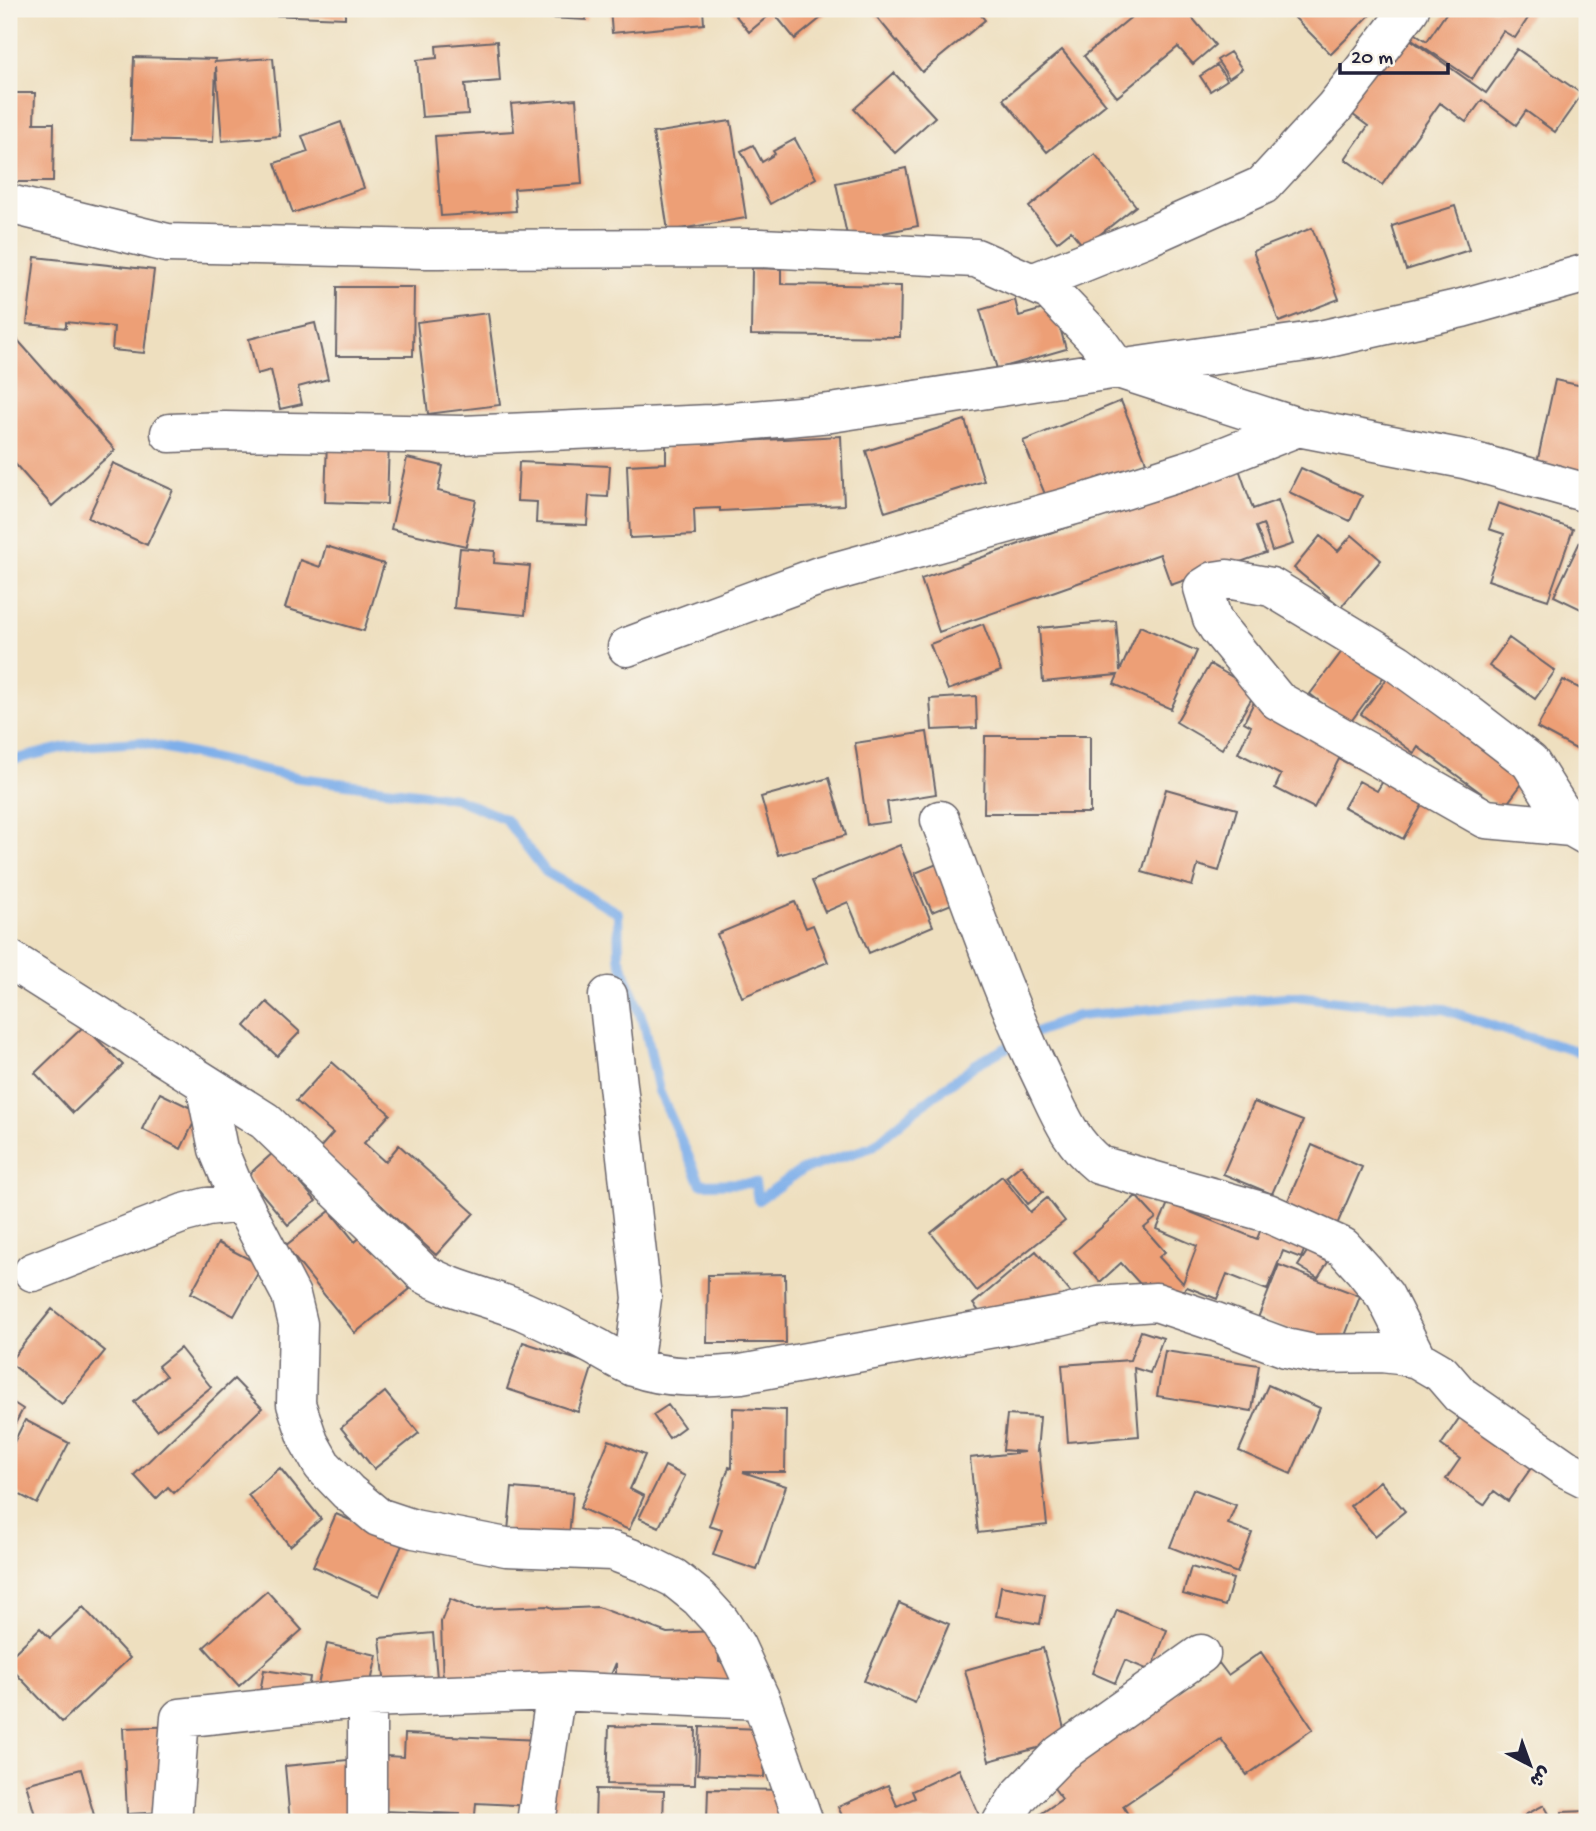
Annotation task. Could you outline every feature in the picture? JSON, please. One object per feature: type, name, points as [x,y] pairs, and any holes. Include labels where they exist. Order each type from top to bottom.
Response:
[{"type":"street","points":[[1032,283],[1149,236],[1263,185],[1334,108],[1410,9]]},
{"type":"street","points":[[9,204],[167,243],[427,249],[760,248],[976,258],[1050,291],[1096,339],[1118,369],[1298,427],[1464,459],[1587,493]]},
{"type":"street","points":[[170,433],[225,431],[462,435],[711,424],[831,413],[1321,340],[1462,308],[1587,273]]},
{"type":"street","points":[[627,647],[820,576],[1093,500],[1188,470],[1298,427]]},
{"type":"street","points":[[1227,579],[1271,587],[1397,663],[1530,762],[1579,832],[1486,819],[1278,700],[1218,628],[1212,618],[1203,588],[1214,581],[1227,579]]},
{"type":"street","points":[[940,820],[1024,1039],[1070,1134],[1085,1153],[1099,1165],[1268,1213],[1343,1247],[1385,1296],[1417,1359]]},
{"type":"street","points":[[9,959],[265,1121],[423,1273],[440,1283],[524,1312],[632,1367],[696,1378],[741,1374],[1060,1316],[1099,1306],[1156,1302],[1286,1348],[1314,1354],[1381,1353],[1417,1359],[1441,1373],[1460,1395],[1565,1468],[1587,1479]]},
{"type":"street","points":[[608,996],[642,1298],[632,1367]]},
{"type":"street","points":[[205,1084],[218,1149],[242,1203],[291,1295],[298,1324],[296,1404],[309,1442],[322,1465],[378,1517],[414,1529],[506,1547],[612,1551],[674,1578],[699,1598],[720,1621],[736,1646],[761,1700],[804,1822]]},
{"type":"street","points":[[33,1272],[184,1213],[242,1203]]},
{"type":"street","points":[[1002,1822],[1018,1796],[1060,1754],[1201,1654]]},
{"type":"street","points":[[172,1822],[180,1718],[367,1698],[556,1691],[761,1700]]},
{"type":"street","points":[[536,1822],[556,1691]]},
{"type":"street","points":[[367,1698],[367,1822]]},
{"type":"building","points":[[269,9],[345,9],[345,18],[268,15]]},
{"type":"building","points":[[513,9],[587,9],[586,20],[512,16]]},
{"type":"building","points":[[610,9],[703,9],[704,24],[612,33]]},
{"type":"building","points":[[832,9],[795,39],[773,12],[749,32],[732,11]]},
{"type":"building","points":[[872,9],[976,9],[985,20],[922,72]]},
{"type":"building","points":[[1141,9],[1185,9],[1215,45],[1193,64],[1178,47],[1117,97],[1084,56]]},
{"type":"building","points":[[1296,9],[1376,9],[1331,54],[1291,14]]},
{"type":"building","points":[[1449,9],[1534,9],[1515,38],[1503,31],[1472,79],[1400,31],[1403,26],[1427,41]]},
{"type":"building","points":[[1400,32],[1486,93],[1517,49],[1582,94],[1555,132],[1526,111],[1516,125],[1482,100],[1466,122],[1440,103],[1382,185],[1345,159],[1368,126],[1345,109]]},
{"type":"building","points":[[497,41],[500,81],[465,84],[468,114],[422,117],[417,60],[437,58],[436,46]]},
{"type":"building","points":[[1062,50],[1106,104],[1047,152],[1003,99]]},
{"type":"building","points":[[1230,52],[1242,69],[1229,78],[1217,60]]},
{"type":"building","points":[[134,57],[216,59],[215,62],[273,58],[280,136],[222,141],[216,66],[213,142],[131,140]]},
{"type":"building","points":[[1217,65],[1227,80],[1210,91],[1200,76]]},
{"type":"building","points":[[894,73],[935,117],[895,153],[854,109]]},
{"type":"building","points":[[9,93],[35,93],[34,123],[54,123],[53,182],[9,182]]},
{"type":"building","points":[[576,99],[582,184],[514,189],[516,211],[441,216],[435,136],[514,131],[511,104]]},
{"type":"building","points":[[731,121],[746,218],[668,231],[653,133]]},
{"type":"building","points":[[341,122],[364,188],[293,213],[275,163],[308,152],[302,136]]},
{"type":"building","points":[[795,139],[816,178],[770,204],[741,151],[753,145],[762,162],[775,154],[773,151]]},
{"type":"building","points":[[1095,154],[1136,206],[1084,247],[1071,231],[1057,242],[1029,207]]},
{"type":"building","points":[[906,168],[918,226],[848,240],[836,183]]},
{"type":"building","points":[[1455,206],[1469,250],[1406,270],[1392,226]]},
{"type":"building","points":[[1312,228],[1339,299],[1279,322],[1253,251]]},
{"type":"building","points":[[35,257],[154,270],[144,353],[112,350],[114,327],[66,322],[66,328],[27,324]]},
{"type":"building","points":[[752,268],[781,269],[781,284],[901,286],[900,337],[751,335]]},
{"type":"building","points":[[337,287],[414,287],[413,356],[336,356]]},
{"type":"building","points":[[1015,300],[1019,316],[1054,306],[1066,349],[997,369],[980,310]]},
{"type":"building","points":[[488,313],[500,405],[428,414],[417,322]]},
{"type":"building","points":[[315,323],[328,379],[298,387],[302,404],[280,409],[271,370],[257,374],[249,339]]},
{"type":"building","points":[[15,337],[115,450],[52,506],[9,457],[9,342]]},
{"type":"building","points":[[1555,380],[1587,387],[1587,474],[1537,463]]},
{"type":"building","points":[[1121,401],[1147,464],[1049,504],[1023,441]]},
{"type":"building","points":[[965,420],[984,481],[885,512],[866,451]]},
{"type":"building","points":[[841,436],[844,505],[720,511],[720,508],[694,509],[695,535],[630,538],[627,465],[666,463],[666,445]]},
{"type":"building","points":[[327,439],[389,441],[387,504],[325,502]]},
{"type":"building","points":[[407,458],[443,466],[438,491],[476,500],[466,546],[391,529]]},
{"type":"building","points":[[519,462],[610,466],[608,497],[589,496],[587,525],[536,523],[537,502],[517,501]]},
{"type":"building","points":[[113,463],[173,490],[147,545],[88,518]]},
{"type":"building","points":[[1238,466],[1253,509],[1278,500],[1293,544],[1272,551],[1263,524],[1256,527],[1266,553],[1206,574],[1171,585],[1160,554],[939,632],[921,579]]},
{"type":"building","points":[[1301,468],[1362,496],[1350,521],[1289,492]]},
{"type":"building","points":[[1498,503],[1573,529],[1548,600],[1488,580],[1504,534],[1489,529]]},
{"type":"building","points":[[1585,531],[1587,532],[1587,612],[1554,596]]},
{"type":"building","points":[[1352,535],[1381,560],[1341,607],[1294,568],[1320,536],[1338,551]]},
{"type":"building","points":[[326,546],[384,564],[364,631],[285,608],[300,560],[320,567]]},
{"type":"building","points":[[460,548],[495,551],[494,563],[530,566],[525,615],[454,608]]},
{"type":"building","points":[[1116,621],[1120,671],[1140,626],[1197,651],[1171,709],[1114,684],[1118,675],[1043,682],[1039,628]]},
{"type":"building","points":[[983,624],[1001,671],[948,690],[930,644]]},
{"type":"building","points":[[1509,638],[1555,671],[1535,699],[1489,666]]},
{"type":"building","points":[[1349,642],[1388,671],[1349,724],[1310,694]]},
{"type":"building","points":[[1210,664],[1256,691],[1222,749],[1176,722]]},
{"type":"building","points":[[1394,669],[1533,769],[1503,809],[1418,747],[1414,753],[1361,714]]},
{"type":"building","points":[[1563,680],[1587,692],[1587,755],[1537,728]]},
{"type":"building","points":[[976,696],[977,728],[932,730],[930,699]]},
{"type":"building","points":[[1255,700],[1374,776],[1339,759],[1314,808],[1275,788],[1281,775],[1238,753],[1251,726],[1244,722]]},
{"type":"building","points":[[927,732],[936,794],[887,802],[890,822],[867,825],[855,743]]},
{"type":"building","points":[[985,736],[1090,736],[1090,813],[984,813]]},
{"type":"building","points":[[1389,771],[1429,793],[1403,839],[1344,807],[1359,781],[1377,791]]},
{"type":"building","points":[[829,778],[846,835],[778,855],[761,797]]},
{"type":"building","points":[[1166,789],[1237,809],[1219,871],[1198,865],[1192,886],[1142,872]]},
{"type":"building","points":[[900,845],[933,926],[869,953],[848,902],[825,912],[812,881]]},
{"type":"building","points":[[942,862],[959,901],[932,912],[915,873]]},
{"type":"building","points":[[795,902],[806,928],[813,925],[828,962],[742,997],[717,934]]},
{"type":"building","points":[[267,1002],[300,1032],[277,1056],[245,1026]]},
{"type":"building","points":[[84,1026],[123,1065],[73,1113],[35,1073]]},
{"type":"building","points":[[332,1062],[390,1114],[364,1143],[385,1162],[399,1145],[474,1213],[436,1255],[319,1149],[333,1133],[296,1101]]},
{"type":"building","points":[[160,1093],[199,1112],[181,1149],[142,1129]]},
{"type":"building","points":[[1254,1102],[1303,1121],[1272,1194],[1223,1174]]},
{"type":"building","points":[[1312,1145],[1362,1167],[1333,1234],[1283,1212]]},
{"type":"building","points":[[274,1152],[316,1201],[288,1225],[247,1176]]},
{"type":"building","points":[[1021,1165],[1043,1192],[1028,1204],[1006,1177]]},
{"type":"building","points":[[1002,1176],[1030,1212],[1047,1198],[1065,1221],[977,1291],[931,1233]]},
{"type":"building","points":[[1136,1196],[1156,1218],[1144,1228],[1165,1252],[1159,1257],[1183,1283],[1197,1246],[1157,1229],[1168,1203],[1257,1239],[1264,1221],[1309,1238],[1301,1258],[1283,1251],[1267,1290],[1227,1274],[1217,1299],[1187,1287],[1163,1309],[1121,1263],[1100,1282],[1074,1252]]},
{"type":"building","points":[[330,1211],[355,1242],[365,1233],[410,1289],[355,1333],[285,1246]]},
{"type":"building","points":[[1315,1239],[1335,1251],[1318,1278],[1298,1266]]},
{"type":"building","points":[[218,1243],[262,1266],[234,1316],[191,1293]]},
{"type":"building","points":[[1036,1251],[1072,1294],[1008,1347],[973,1304]]},
{"type":"building","points":[[1279,1265],[1360,1296],[1340,1349],[1258,1318]]},
{"type":"building","points":[[785,1274],[786,1343],[707,1343],[708,1275]]},
{"type":"building","points":[[52,1309],[105,1351],[62,1404],[9,1362]]},
{"type":"building","points":[[1141,1331],[1163,1338],[1150,1373],[1134,1368],[1139,1436],[1068,1442],[1062,1365],[1130,1360]]},
{"type":"building","points":[[523,1342],[593,1365],[578,1412],[507,1389]]},
{"type":"building","points":[[180,1348],[211,1387],[157,1430],[134,1402],[166,1376],[158,1366]]},
{"type":"building","points":[[1165,1351],[1259,1365],[1252,1411],[1157,1396]]},
{"type":"building","points":[[234,1379],[262,1408],[174,1493],[168,1487],[156,1499],[134,1475]]},
{"type":"building","points":[[1268,1385],[1320,1408],[1291,1474],[1239,1451]]},
{"type":"building","points":[[385,1392],[419,1433],[374,1469],[341,1428]]},
{"type":"building","points":[[9,1400],[23,1409],[9,1435]]},
{"type":"building","points":[[668,1405],[684,1427],[669,1438],[653,1415]]},
{"type":"building","points":[[733,1408],[786,1410],[785,1472],[743,1472],[786,1486],[757,1570],[713,1555],[722,1530],[709,1526],[729,1467],[732,1468]]},
{"type":"building","points":[[1464,1411],[1536,1461],[1508,1501],[1494,1491],[1484,1505],[1446,1479],[1460,1459],[1441,1445]]},
{"type":"building","points":[[1007,1415],[1040,1417],[1037,1451],[1039,1450],[1047,1525],[978,1533],[970,1458],[1025,1452],[1003,1450]]},
{"type":"building","points":[[25,1420],[69,1443],[37,1504],[9,1489],[9,1452]]},
{"type":"building","points":[[609,1440],[645,1455],[630,1489],[644,1496],[629,1530],[580,1508]]},
{"type":"building","points":[[665,1466],[685,1476],[659,1527],[639,1518]]},
{"type":"building","points":[[280,1468],[321,1519],[290,1546],[248,1495]]},
{"type":"building","points":[[1380,1481],[1405,1511],[1375,1536],[1350,1506]]},
{"type":"building","points":[[512,1488],[573,1493],[568,1547],[507,1542]]},
{"type":"building","points":[[1193,1489],[1236,1505],[1228,1524],[1252,1533],[1237,1573],[1170,1547]]},
{"type":"building","points":[[336,1514],[403,1543],[379,1596],[313,1566]]},
{"type":"building","points":[[1191,1567],[1233,1579],[1225,1606],[1183,1594]]},
{"type":"building","points":[[1001,1586],[1045,1594],[1040,1624],[996,1616]]},
{"type":"building","points":[[267,1591],[302,1630],[239,1686],[204,1647]]},
{"type":"building","points":[[450,1599],[474,1609],[598,1607],[667,1633],[718,1631],[719,1662],[744,1671],[745,1694],[616,1690],[616,1663],[605,1689],[443,1687],[441,1622]]},
{"type":"building","points":[[899,1603],[949,1624],[915,1703],[864,1681]]},
{"type":"building","points":[[83,1607],[130,1658],[62,1722],[9,1666],[9,1658],[40,1628],[50,1638]]},
{"type":"building","points":[[1117,1610],[1167,1630],[1151,1671],[1125,1660],[1115,1683],[1092,1673]]},
{"type":"building","points":[[433,1633],[439,1700],[387,1706],[380,1638]]},
{"type":"building","points":[[327,1644],[377,1655],[367,1700],[317,1689]]},
{"type":"building","points":[[1043,1648],[1067,1740],[989,1761],[965,1670]]},
{"type":"building","points":[[1261,1652],[1313,1729],[1247,1775],[1221,1739],[1123,1806],[1129,1816],[1120,1822],[1029,1822],[1062,1799],[1049,1781],[1219,1663],[1228,1675]]},
{"type":"building","points":[[264,1670],[310,1677],[305,1710],[258,1703]]},
{"type":"building","points":[[183,1726],[187,1811],[127,1814],[123,1728]]},
{"type":"building","points":[[609,1726],[696,1728],[695,1785],[607,1784]]},
{"type":"building","points":[[700,1727],[766,1729],[764,1777],[698,1774]]},
{"type":"building","points":[[405,1734],[562,1741],[558,1807],[476,1803],[471,1822],[409,1822],[409,1816],[461,1814],[383,1811],[386,1756],[404,1757]]},
{"type":"building","points":[[358,1759],[363,1822],[290,1822],[285,1766]]},
{"type":"building","points":[[81,1769],[94,1815],[68,1822],[37,1822],[26,1784]]},
{"type":"building","points":[[959,1769],[982,1822],[845,1822],[838,1807],[888,1785],[897,1806],[915,1798],[912,1791]]},
{"type":"building","points":[[596,1789],[664,1791],[663,1822],[595,1822]]},
{"type":"building","points":[[708,1789],[787,1790],[787,1822],[707,1822]]},
{"type":"building","points":[[1544,1805],[1552,1819],[1546,1822],[1529,1822],[1525,1815]]},
{"type":"building","points":[[1587,1811],[1587,1822],[1562,1822],[1562,1812]]},
{"type":"waterway","points":[[9,761],[65,747],[139,742],[300,778],[455,798],[505,819],[546,872],[618,913],[619,957],[645,1027],[659,1091],[701,1184],[755,1183],[758,1200],[802,1170],[872,1147],[976,1064],[1034,1033],[1077,1016],[1296,996],[1372,1005],[1444,1009],[1510,1032],[1587,1054]]}]
